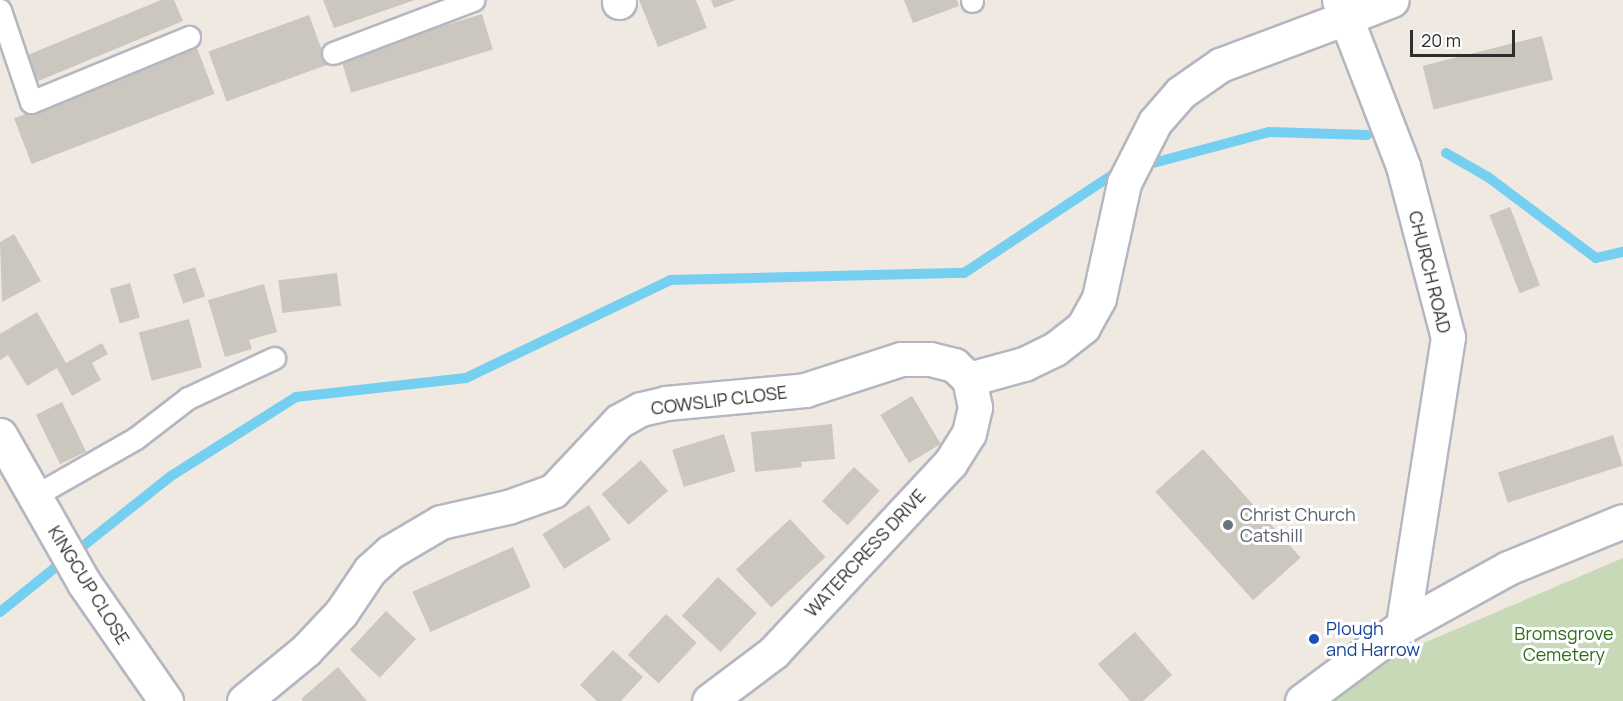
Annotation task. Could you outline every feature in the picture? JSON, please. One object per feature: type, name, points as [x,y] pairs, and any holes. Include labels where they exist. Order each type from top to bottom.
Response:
[{"type":"street","points":[[969,379],[1024,364],[1055,349],[1083,327],[1099,298],[1124,183],[1155,122],[1180,93],[1220,65],[1342,9],[1392,0]]},
{"type":"street","name":"CHURCH ROAD","points":[[1342,9],[1403,166],[1448,337],[1403,626]]},
{"type":"street","name":"COWSLIP CLOSE","points":[[244,701],[306,651],[340,613],[370,570],[390,552],[441,522],[508,507],[553,491],[620,421],[641,409],[666,402],[805,390],[901,359],[930,359],[954,365],[969,379]]},
{"type":"street","name":"WATERCRESS DRIVE","points":[[709,701],[774,652],[950,463],[969,434],[975,407],[969,379]]},
{"type":"street","name":"KINGCUP CLOSE","points":[[0,435],[84,583],[166,701]]},
{"type":"street","points":[[1302,701],[1403,626],[1508,568],[1623,521]]},
{"type":"lane","points":[[333,53],[473,0]]},
{"type":"lane","points":[[0,10],[31,102],[189,37]]},
{"type":"lane","points":[[36,495],[136,438],[188,398],[274,358]]},
{"type":"green space","name":"Bromsgrove Cemetery","points":[[1623,558],[1623,701],[1329,701],[1347,685],[1405,651]]},
{"type":"building","points":[[161,0],[174,0],[183,21],[36,82],[25,56]]},
{"type":"building","points":[[323,0],[415,0],[334,28]]},
{"type":"building","points":[[639,0],[696,0],[707,28],[658,47]]},
{"type":"building","points":[[711,0],[736,0],[714,8]]},
{"type":"building","points":[[904,0],[957,0],[959,6],[913,23]]},
{"type":"building","points":[[482,14],[493,49],[351,93],[340,57]]},
{"type":"building","points":[[309,15],[327,65],[227,101],[208,52]]},
{"type":"building","points":[[1542,36],[1553,80],[1434,109],[1423,66]]},
{"type":"building","points":[[197,48],[215,94],[32,164],[14,118]]},
{"type":"building","points":[[1510,207],[1540,285],[1520,293],[1489,215]]},
{"type":"building","points":[[14,234],[41,281],[2,302],[0,242]]},
{"type":"building","points":[[195,267],[205,296],[183,304],[173,274]]},
{"type":"building","points":[[337,273],[341,306],[282,313],[278,280]]},
{"type":"building","points":[[130,283],[140,318],[120,323],[110,289]]},
{"type":"building","points":[[264,284],[277,332],[249,340],[252,349],[225,357],[208,300]]},
{"type":"building","points":[[37,312],[66,363],[102,343],[108,354],[92,363],[101,380],[72,396],[57,368],[27,386],[8,355],[0,360],[0,334]]},
{"type":"building","points":[[189,319],[202,367],[152,381],[139,332]]},
{"type":"building","points":[[912,396],[941,444],[909,463],[880,415]]},
{"type":"building","points":[[62,402],[86,451],[60,464],[36,415]]},
{"type":"building","points":[[832,424],[835,459],[801,462],[802,467],[755,472],[751,432]]},
{"type":"building","points":[[724,434],[735,471],[684,487],[672,450]]},
{"type":"building","points":[[1613,435],[1623,465],[1508,503],[1498,472]]},
{"type":"building","name":"Christ Church Catshill","points":[[1203,449],[1301,557],[1253,600],[1155,492]]},
{"type":"building","points":[[641,460],[668,491],[629,525],[602,494]]},
{"type":"building","points":[[854,467],[880,491],[848,525],[822,501]]},
{"type":"building","points":[[589,505],[611,540],[564,569],[542,534]]},
{"type":"building","points":[[790,519],[825,557],[771,607],[736,569]]},
{"type":"building","points":[[513,547],[531,587],[430,632],[413,592]]},
{"type":"building","points":[[718,577],[757,613],[721,652],[682,616]]},
{"type":"building","points":[[386,611],[416,639],[380,678],[350,650]]},
{"type":"building","points":[[666,614],[697,643],[659,684],[628,655]]},
{"type":"building","points":[[1135,632],[1172,675],[1143,701],[1130,701],[1098,664]]},
{"type":"building","points":[[613,650],[643,677],[621,701],[597,701],[580,685]]},
{"type":"building","points":[[338,667],[367,701],[303,701],[301,699]]},
{"type":"waterway","points":[[1142,166],[1269,132],[1367,135]]},
{"type":"waterway","points":[[1446,153],[1488,177],[1596,258],[1623,252]]},
{"type":"waterway","points":[[83,546],[171,476],[296,397],[466,378],[671,280],[964,273],[1115,173]]},
{"type":"waterway","points":[[0,612],[56,567]]},
{"type":"place","name":"Christ Church Catshill","points":[[1228,525]]},
{"type":"place","name":"Plough and Harrow","points":[[1314,639]]}]
